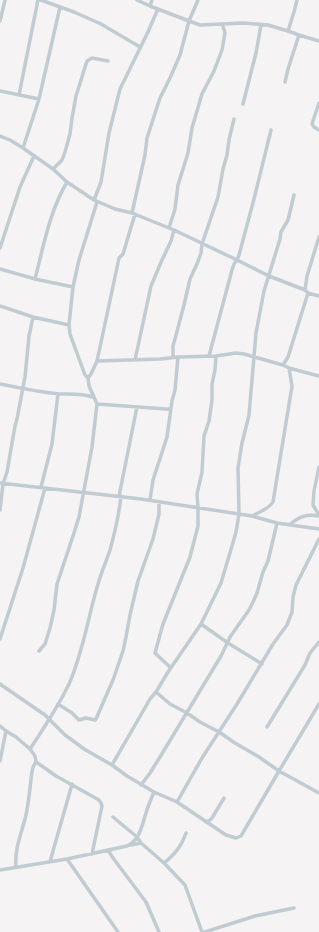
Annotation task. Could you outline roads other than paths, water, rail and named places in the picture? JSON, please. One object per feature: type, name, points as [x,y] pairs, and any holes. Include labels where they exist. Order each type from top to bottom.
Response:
[{"type":"street","points":[[0,21],[5,0]]},
{"type":"street","points":[[19,94],[40,0],[101,24],[140,47]]},
{"type":"street","points":[[137,0],[189,21],[203,25],[243,23],[261,25],[288,31],[317,41],[319,35]]},
{"type":"street","points":[[150,6],[152,0]]},
{"type":"street","points":[[39,651],[45,644],[49,633],[54,610],[57,584],[74,533],[84,492],[92,447],[97,404],[88,386],[88,378],[96,361],[119,258],[123,254],[134,213],[147,138],[160,98],[180,55],[189,21],[198,0]]},
{"type":"street","points":[[288,31],[297,0]]},
{"type":"street","points":[[23,148],[39,99],[60,7]]},
{"type":"street","points":[[88,378],[85,375],[70,334],[69,326],[73,287],[79,260],[102,182],[109,133],[120,89],[158,8]]},
{"type":"street","points":[[169,228],[175,209],[178,185],[188,153],[192,128],[202,94],[214,71],[222,50],[225,33],[222,26],[223,24]]},
{"type":"street","points":[[244,104],[261,25]]},
{"type":"street","points":[[285,82],[299,35]]},
{"type":"street","points":[[53,169],[62,160],[65,152],[70,134],[76,96],[87,61],[92,58],[108,61]]},
{"type":"street","points":[[0,91],[39,99]]},
{"type":"street","points":[[319,103],[312,124],[319,130]]},
{"type":"street","points":[[173,357],[173,346],[190,279],[199,259],[202,244],[218,197],[234,119]]},
{"type":"street","points":[[209,356],[232,270],[239,255],[250,218],[271,130]]},
{"type":"street","points":[[0,143],[1,137],[23,148],[53,169],[67,182],[96,201],[115,209],[134,213],[174,230],[269,276],[305,290],[308,293],[319,296]]},
{"type":"street","points":[[0,248],[20,187],[34,156]]},
{"type":"street","points":[[35,279],[56,204],[67,182]]},
{"type":"street","points":[[112,765],[150,699],[201,624],[221,583],[236,532],[239,514],[238,468],[249,415],[256,333],[264,291],[281,232],[288,220],[294,195]]},
{"type":"street","points":[[0,229],[5,230]]},
{"type":"street","points":[[135,360],[151,286],[171,241],[174,230]]},
{"type":"street","points":[[305,290],[307,276],[319,237]]},
{"type":"street","points":[[0,269],[35,279],[73,287]]},
{"type":"street","points":[[283,365],[290,350],[308,293]]},
{"type":"street","points":[[0,306],[33,317],[69,326]]},
{"type":"street","points":[[0,510],[2,483],[6,472],[23,389],[29,336],[33,317]]},
{"type":"street","points":[[96,361],[216,356],[236,353],[319,376]]},
{"type":"street","points":[[171,668],[155,653],[163,624],[190,557],[198,526],[197,494],[202,472],[204,436],[209,421],[212,400],[212,384],[216,356]]},
{"type":"street","points":[[150,500],[153,480],[167,437],[177,374],[178,357]]},
{"type":"street","points":[[252,516],[272,505],[273,502],[292,386],[289,368]]},
{"type":"street","points":[[0,384],[58,394],[84,394],[93,397]]},
{"type":"street","points":[[84,394],[88,386]]},
{"type":"street","points":[[0,639],[23,568],[43,487],[52,444],[58,394]]},
{"type":"street","points":[[97,404],[171,409]]},
{"type":"street","points":[[30,749],[50,719],[69,683],[82,646],[98,583],[110,550],[119,516],[120,496],[138,407]]},
{"type":"street","points":[[319,467],[313,505],[319,516]]},
{"type":"street","points":[[2,483],[150,500],[252,516],[277,523],[319,529]]},
{"type":"street","points":[[58,704],[70,711],[79,720],[86,718],[96,719],[113,680],[123,651],[138,581],[154,539],[159,514],[159,502]]},
{"type":"street","points":[[289,525],[297,518],[312,515],[319,516]]},
{"type":"street","points":[[141,785],[187,713],[221,656],[230,637],[249,610],[257,593],[268,561],[277,523]]},
{"type":"street","points":[[177,802],[202,758],[287,625],[292,612],[296,584],[319,539]]},
{"type":"street","points":[[201,624],[262,664]]},
{"type":"street","points":[[267,727],[305,665],[310,653],[319,642]]},
{"type":"street","points":[[0,684],[45,714],[72,740],[84,749],[112,765],[141,785],[177,802],[226,835],[236,838],[241,836],[319,704]]},
{"type":"street","points":[[156,692],[170,704],[219,732],[279,771],[319,793]]},
{"type":"street","points":[[0,726],[30,749],[35,756],[36,762],[33,767],[28,801],[15,861],[16,867]]},
{"type":"street","points":[[0,761],[6,731]]},
{"type":"street","points":[[36,762],[56,776],[99,800],[102,804],[92,854]]},
{"type":"street","points":[[50,862],[72,784]]},
{"type":"street","points":[[131,845],[142,827],[154,792]]},
{"type":"street","points":[[206,822],[212,818],[224,798]]},
{"type":"street","points":[[113,817],[137,837],[141,843],[185,884],[203,932],[255,916],[294,908]]},
{"type":"street","points":[[164,863],[179,849],[186,833]]},
{"type":"street","points":[[0,870],[67,859],[141,843]]},
{"type":"street","points":[[108,850],[146,902],[160,932]]},
{"type":"street","points":[[67,859],[118,932]]}]
